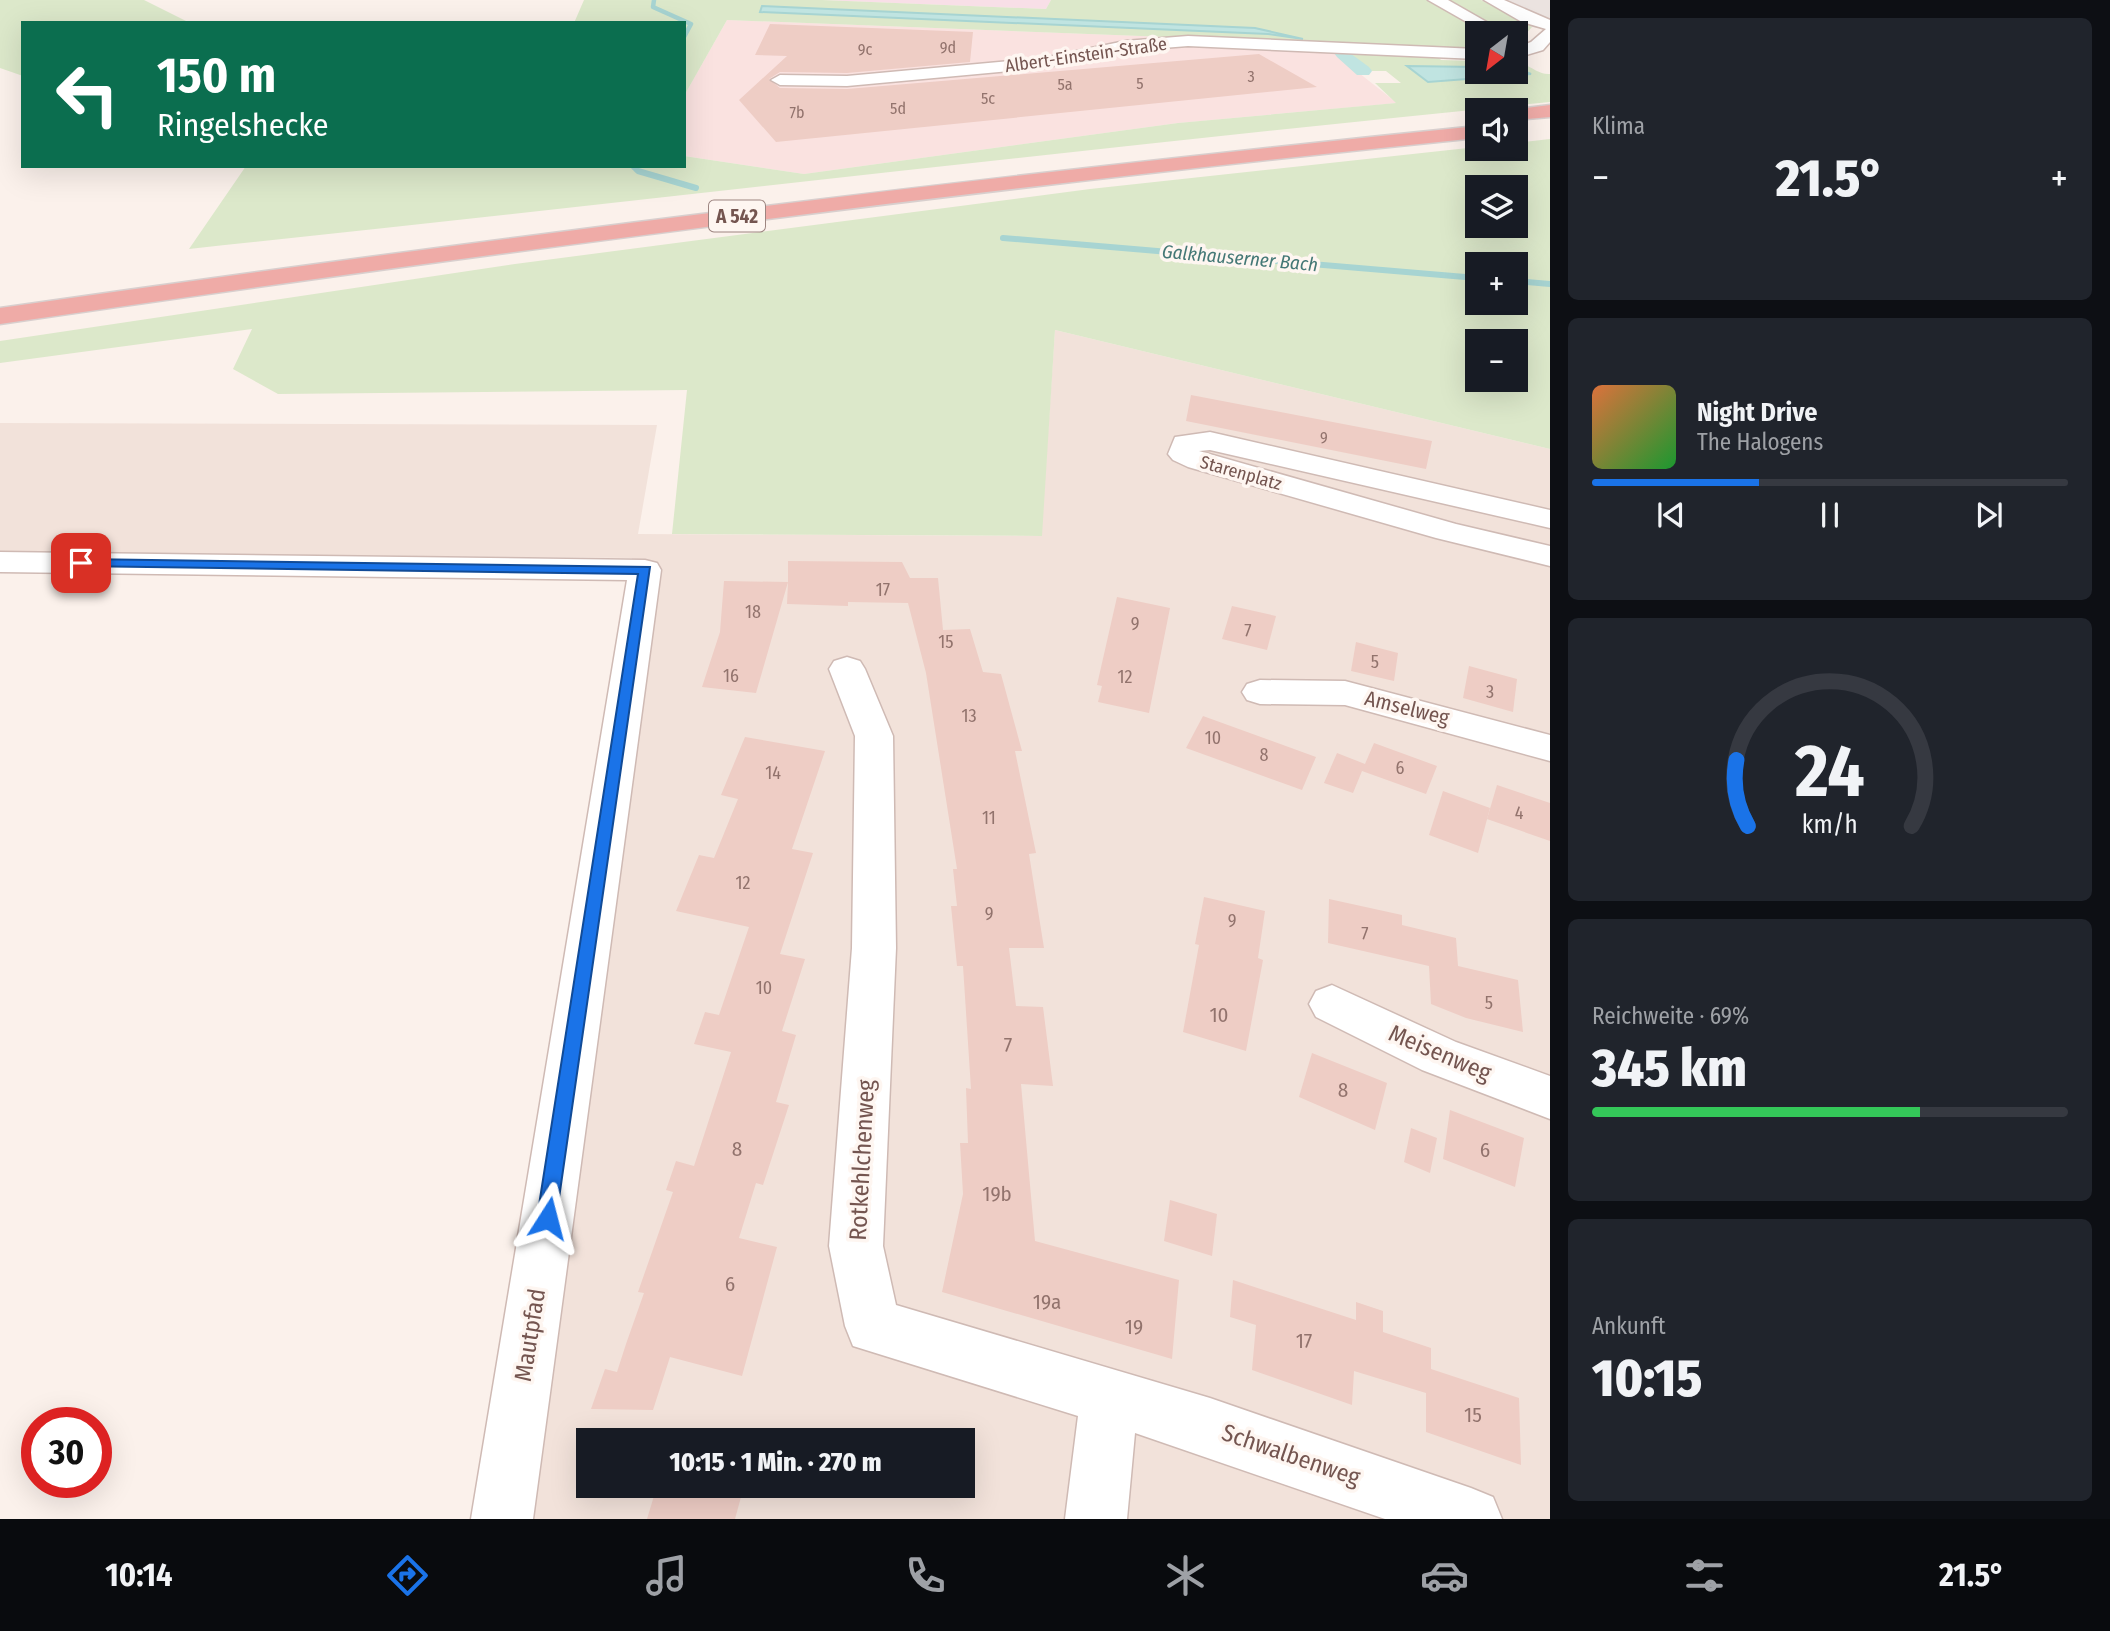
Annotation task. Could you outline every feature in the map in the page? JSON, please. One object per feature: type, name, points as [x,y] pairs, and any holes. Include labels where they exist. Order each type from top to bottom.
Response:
[{"type":"highway","points":[[1528,113],[1550,111]]},
{"type":"highway","name":"A 542","points":[[0,299],[772,196],[1245,140],[1465,119]]},
{"type":"highway","points":[[1528,127],[1550,124]]},
{"type":"highway","name":"A 542","points":[[0,316],[851,201],[1261,153],[1465,133]]},
{"type":"street","points":[[1436,0],[1475,21]]},
{"type":"street","points":[[1492,0],[1528,19],[1550,25]]},
{"type":"street","points":[[1528,49],[1537,46],[1550,33]]},
{"type":"street","name":"Albert-Einstein-Straße","points":[[780,80],[846,81],[1042,63],[1146,45],[1188,41],[1302,51],[1465,54]]},
{"type":"street","points":[[1528,43],[1537,46]]},
{"type":"street","points":[[1146,45],[1172,61]]},
{"type":"street","name":"Starenplatz","points":[[1550,519],[1210,441],[1185,443],[1183,454],[1198,461],[1447,531],[1550,556]]},
{"type":"street","name":"Mautpfad","points":[[0,562],[645,570],[502,1519]]},
{"type":"street","name":"Rotkehlchenweg","points":[[847,669],[874,736],[874,948],[856,1246],[873,1326],[1110,1396]]},
{"type":"street","name":"Amselweg","points":[[1260,692],[1345,693],[1550,748]]},
{"type":"street","name":"Meisenweg","points":[[1332,1004],[1439,1056],[1550,1098]]},
{"type":"street","points":[[1096,1519],[1110,1396]]},
{"type":"street","name":"Schwalbenweg","points":[[1110,1396],[1210,1427],[1471,1519]]},
{"type":"shaded area","points":[[822,0],[1051,0],[1046,9]]},
{"type":"shaded area","points":[[1481,0],[1550,0],[1550,29],[1532,27],[1528,25],[1528,21],[1521,21]]},
{"type":"shaded area","points":[[727,20],[1321,43],[1397,103],[1178,123],[804,174],[686,156],[686,92]]},
{"type":"shaded area","points":[[1055,330],[1550,449],[1550,1519],[476,1519],[632,558],[0,552],[0,423],[657,425],[638,534],[1041,536]]},
{"type":"green space","points":[[0,0],[144,0],[186,21],[21,21],[21,75],[0,68]]},
{"type":"green space","points":[[584,0],[822,0],[1046,9],[1051,0],[1481,0],[1521,21],[1465,21],[1465,49],[727,20],[686,92],[686,21],[575,21]]},
{"type":"green space","points":[[1347,52],[1437,56],[1441,60],[1465,61],[1465,84],[1528,84],[1528,66],[1550,74],[1550,102],[1528,104],[1528,98],[1465,98],[1465,111],[189,249],[245,168],[686,168],[686,156],[804,174],[1178,123],[1396,103],[1375,83],[1401,83],[1386,71],[1369,71]]},
{"type":"green space","points":[[1550,139],[1550,449],[1055,330],[1042,536],[672,534],[687,390],[278,394],[233,369],[252,329],[0,363],[0,341],[515,264],[1090,189],[1465,148],[1465,161],[1528,161],[1528,142]]},
{"type":"water","points":[[762,6],[1255,28],[1303,39],[1268,34],[760,12]]},
{"type":"water","points":[[1407,66],[1465,67],[1465,79],[1428,82]]},
{"type":"building","points":[[770,24],[973,32],[970,62],[847,73],[780,72],[769,79],[780,88],[847,89],[1259,54],[1317,87],[776,142],[739,100],[787,56],[755,55]]},
{"type":"building","points":[[1191,395],[1432,441],[1426,469],[1186,421]]},
{"type":"building","points":[[788,561],[902,562],[910,578],[938,578],[943,630],[970,629],[983,672],[1001,674],[1022,751],[1015,751],[1036,853],[1029,854],[1044,948],[1009,948],[1016,1006],[1043,1007],[1053,1086],[1021,1084],[1035,1241],[1179,1280],[1172,1359],[942,1292],[963,1194],[960,1143],[968,1143],[966,1088],[971,1089],[963,966],[957,966],[951,906],[957,906],[953,869],[957,869],[926,673],[908,603],[848,602],[848,606],[787,604]]},
{"type":"building","points":[[724,581],[788,582],[756,693],[702,687],[720,632]]},
{"type":"building","points":[[1117,597],[1170,608],[1149,713],[1098,702],[1102,686],[1097,685]]},
{"type":"building","points":[[1232,606],[1276,616],[1267,650],[1222,639]]},
{"type":"building","points":[[1356,642],[1398,653],[1394,681],[1351,671]]},
{"type":"building","points":[[1469,666],[1517,679],[1513,712],[1463,698]]},
{"type":"building","points":[[1203,716],[1316,757],[1302,790],[1186,748]]},
{"type":"building","points":[[745,737],[825,751],[792,849],[813,853],[780,954],[805,959],[782,1031],[796,1035],[776,1102],[789,1105],[763,1185],[756,1183],[739,1238],[777,1247],[742,1376],[670,1357],[653,1410],[591,1409],[605,1369],[617,1372],[644,1293],[638,1292],[673,1192],[666,1190],[676,1161],[694,1166],[731,1052],[694,1044],[705,1012],[719,1015],[749,927],[676,911],[699,855],[714,858],[738,799],[721,795]]},
{"type":"building","points":[[1374,743],[1437,766],[1426,794],[1362,771],[1353,793],[1324,783],[1337,753],[1365,764]]},
{"type":"building","points":[[1497,785],[1550,803],[1550,841],[1487,819]]},
{"type":"building","points":[[1443,791],[1490,808],[1478,853],[1429,835]]},
{"type":"building","points":[[1204,897],[1265,911],[1258,958],[1263,960],[1246,1051],[1183,1032],[1199,945],[1195,944]]},
{"type":"building","points":[[1329,899],[1402,915],[1402,925],[1456,938],[1458,966],[1518,980],[1523,1032],[1466,1018],[1431,1004],[1429,966],[1328,943]]},
{"type":"building","points":[[1312,1053],[1387,1083],[1375,1130],[1299,1097]]},
{"type":"building","points":[[1450,1110],[1524,1138],[1515,1187],[1443,1159]]},
{"type":"building","points":[[1411,1128],[1437,1138],[1430,1173],[1404,1162]]},
{"type":"building","points":[[1170,1200],[1217,1214],[1212,1256],[1164,1241]]},
{"type":"building","points":[[1233,1280],[1356,1320],[1356,1302],[1383,1311],[1383,1332],[1431,1348],[1431,1369],[1519,1398],[1521,1465],[1426,1432],[1426,1393],[1354,1371],[1352,1405],[1252,1370],[1256,1325],[1230,1317]]},
{"type":"building","points":[[653,1498],[741,1498],[735,1519],[647,1519]]},
{"type":"waterway","points":[[654,0],[653,7],[684,21]]},
{"type":"waterway","points":[[686,22],[691,24],[686,33]]},
{"type":"waterway","points":[[1343,53],[1363,71]]},
{"type":"waterway","points":[[635,168],[696,188]]},
{"type":"waterway","name":"Galkhauserner Bach","points":[[1003,238],[1465,277]]},
{"type":"waterway","name":"Galkhauserner Bach","points":[[1528,282],[1550,284]]},
{"type":"route","points":[[81,563],[645,570],[548,1218]]}]
